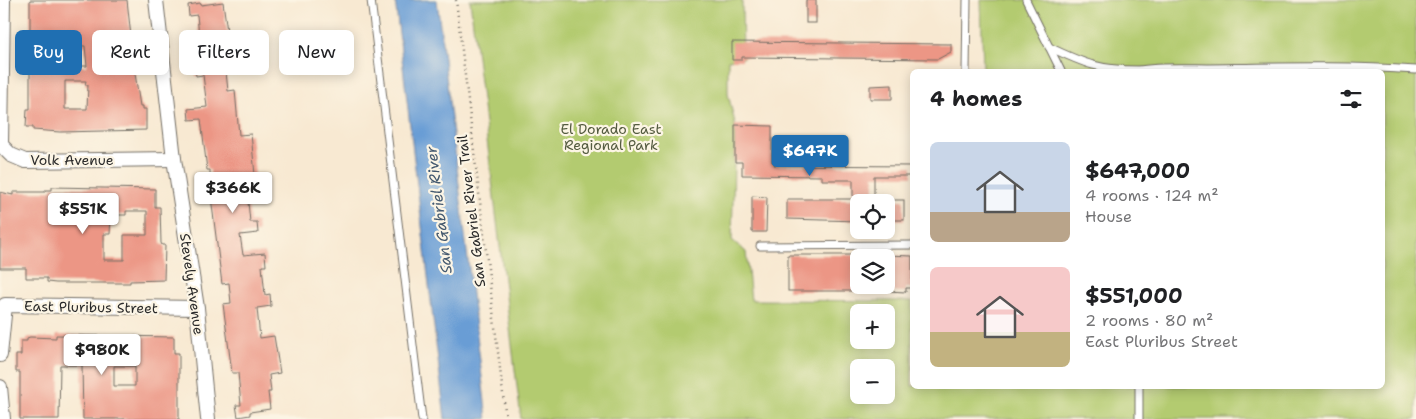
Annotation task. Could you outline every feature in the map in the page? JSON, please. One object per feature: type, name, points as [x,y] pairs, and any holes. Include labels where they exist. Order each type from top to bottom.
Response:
[{"type":"street","name":"Volk Avenue","points":[[3,0],[2,145],[11,155],[25,161],[174,159]]},
{"type":"street","name":"Stevely Avenue","points":[[156,0],[174,159],[197,308],[208,419]]},
{"type":"street","name":"East Pluribus Street","points":[[0,355],[5,305],[197,308]]},
{"type":"street","points":[[0,387],[3,419]]},
{"type":"lane","points":[[371,0],[422,419]]},
{"type":"lane","points":[[966,69],[967,0]]},
{"type":"lane","points":[[1026,0],[1060,69]]},
{"type":"lane","points":[[1050,47],[1080,62],[1107,69]]},
{"type":"lane","points":[[1208,69],[1314,66],[1416,70]]},
{"type":"lane","points":[[760,246],[910,245]]},
{"type":"lane","points":[[1139,389],[1139,419]]},
{"type":"path","name":"San Gabriel River Trail","points":[[456,0],[506,419]]},
{"type":"green space","name":"El Dorado East Regional Park","points":[[470,0],[742,0],[743,58],[728,60],[728,94],[735,123],[732,240],[746,252],[751,300],[910,301],[910,389],[1385,389],[1385,69],[983,69],[981,0],[1416,0],[1416,419],[521,419]]},
{"type":"water","name":"San Gabriel River","points":[[395,0],[437,0],[487,419],[445,419]]},
{"type":"building","points":[[30,0],[127,0],[130,30],[92,30],[92,75],[135,75],[140,106],[146,109],[146,130],[60,132],[33,130],[33,127],[26,127],[27,109],[30,109],[30,75],[82,75],[82,66],[87,66],[85,46],[82,46],[82,30],[30,30]],"holes":[[[65,81],[86,81],[85,85],[88,85],[87,109],[65,109]]]},
{"type":"building","points":[[806,0],[816,0],[816,23],[806,23]]},
{"type":"building","points":[[223,2],[227,30],[198,30],[197,15],[189,16],[188,5],[200,3],[201,5]]},
{"type":"building","points":[[732,42],[951,44],[951,52],[938,59],[742,57],[742,60],[732,60]]},
{"type":"building","points":[[203,75],[226,75],[228,91],[235,90],[239,135],[251,134],[255,175],[249,176],[253,201],[248,202],[250,222],[257,222],[258,233],[240,235],[243,255],[265,253],[266,266],[262,266],[265,295],[270,294],[271,306],[257,308],[260,338],[274,336],[280,373],[269,375],[270,409],[250,412],[250,415],[238,417],[236,405],[241,405],[238,373],[232,373],[223,304],[231,303],[229,283],[222,284],[211,197],[223,195],[220,175],[210,176],[210,170],[207,170],[201,119],[189,120],[188,109],[207,107]]},
{"type":"building","points":[[892,85],[892,99],[870,99],[870,86]]},
{"type":"building","points":[[735,125],[772,126],[772,162],[775,162],[774,165],[910,166],[910,176],[874,176],[874,194],[853,194],[853,180],[822,180],[822,176],[742,175],[742,162],[735,162]]},
{"type":"building","points":[[52,187],[155,189],[155,207],[160,207],[161,243],[165,245],[164,280],[130,281],[130,283],[56,283],[47,282],[47,278],[26,278],[26,268],[0,268],[0,192],[13,195],[13,192],[45,192],[45,190],[52,190]],"holes":[[[126,211],[147,211],[147,235],[124,235],[124,260],[104,260],[104,234],[110,234],[111,215],[126,215]]]},
{"type":"building","points":[[752,196],[767,197],[766,232],[752,232]]},
{"type":"building","points":[[787,199],[850,199],[850,221],[787,219]]},
{"type":"building","points":[[895,200],[904,200],[904,220],[895,220]]},
{"type":"building","points":[[788,255],[850,255],[850,291],[788,291]]},
{"type":"building","points":[[895,255],[910,256],[910,288],[906,288],[906,292],[895,291]]},
{"type":"building","points":[[56,335],[174,337],[174,353],[179,353],[179,419],[83,419],[82,365],[60,365],[59,419],[20,419],[20,372],[16,372],[16,355],[21,355],[21,341],[27,341],[27,338],[30,337],[56,338]],"holes":[[[114,366],[135,366],[135,386],[114,386]]]}]
